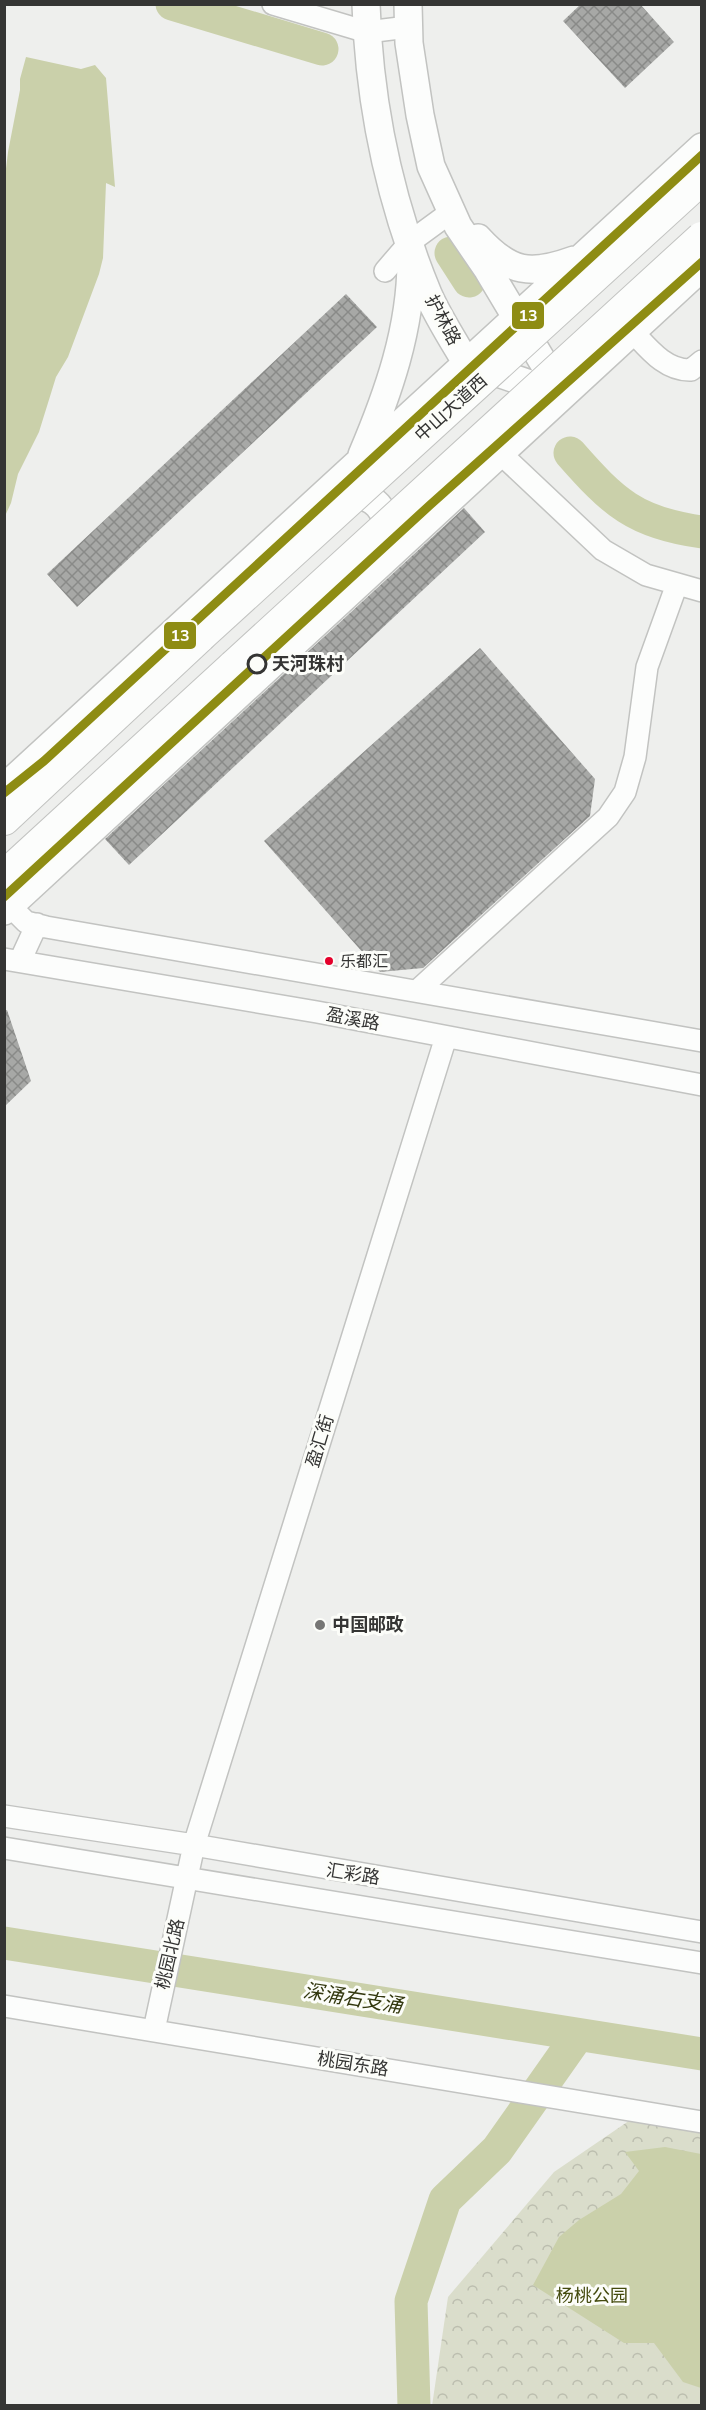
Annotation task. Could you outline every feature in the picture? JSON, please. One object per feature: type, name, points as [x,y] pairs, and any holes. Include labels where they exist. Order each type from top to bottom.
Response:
[{"type":"highway","name":"中山大道西","points":[[4,819],[200,636],[702,178]]},
{"type":"highway","points":[[6,898],[234,666],[702,238]]},
{"type":"main road","name":"护林路","points":[[366,4],[376,116],[392,187],[429,295],[466,362],[563,395]]},
{"type":"main road","points":[[408,16],[420,115],[431,166],[458,226],[563,395]]},
{"type":"main road","points":[[4,788],[358,464],[515,316],[702,147]]},
{"type":"main road","points":[[451,212],[493,255],[510,266],[530,271],[552,268],[581,257]]},
{"type":"main road","points":[[358,464],[394,368],[411,285],[410,242]]},
{"type":"main road","points":[[6,898],[377,567],[702,267]]},
{"type":"main road","points":[[322,497],[350,493],[369,497],[375,501],[388,528],[384,549],[377,567]]},
{"type":"street","points":[[273,4],[367,32],[408,16]]},
{"type":"street","points":[[385,271],[410,242],[451,212]]},
{"type":"street","points":[[632,331],[654,355],[675,368],[692,370],[702,361]]},
{"type":"street","points":[[500,453],[603,550],[646,575],[702,591]]},
{"type":"street","points":[[418,990],[608,817],[625,792],[635,757],[647,667],[677,584]]},
{"type":"street","points":[[6,898],[26,922],[702,1041]]},
{"type":"street","points":[[12,960],[37,924]]},
{"type":"street","name":"盈溪路","points":[[12,960],[316,1012],[702,1085]]},
{"type":"street","name":"盈汇街","points":[[188,1878],[194,1845],[446,1037]]},
{"type":"street","name":"汇彩路","points":[[4,1816],[194,1845],[702,1932]]},
{"type":"street","points":[[117,1867],[122,1834]]},
{"type":"street","name":"汇彩路","points":[[4,1848],[643,1954],[700,1957]]},
{"type":"street","name":"桃园北路","points":[[154,2030],[160,1994],[188,1878]]},
{"type":"street","points":[[643,1954],[648,1923]]},
{"type":"street","name":"桃园东路","points":[[4,2006],[702,2122]]},
{"type":"green space","name":"杨桃公园","points":[[636,2116],[701,2131],[701,2405],[432,2406],[448,2297],[554,2172]]},
{"type":"shaded area","points":[[26,57],[81,69],[95,65],[106,78],[115,187],[106,183],[103,258],[99,274],[68,357],[56,377],[39,432],[18,474],[11,503],[5,516],[4,185],[20,79]]},
{"type":"shaded area","points":[[665,2147],[701,2154],[701,2388],[683,2382],[654,2343],[624,2343],[533,2285],[559,2237],[579,2220],[621,2194],[639,2171],[625,2152]]},
{"type":"building","points":[[581,4],[640,4],[674,42],[625,88],[563,21]]},
{"type":"building","points":[[346,294],[377,327],[77,607],[47,574]]},
{"type":"building","points":[[464,508],[485,532],[129,865],[105,839]]},
{"type":"building","name":"乐都汇","points":[[480,648],[595,779],[590,816],[423,968],[380,972],[264,841]]},
{"type":"building","points":[[7,1010],[31,1081],[4,1107],[4,1011]]},
{"type":"waterway","points":[[172,4],[322,49]]},
{"type":"waterway","points":[[451,253],[469,281]]},
{"type":"waterway","points":[[570,453],[599,485],[627,508],[659,523],[702,532]]},
{"type":"waterway","name":"深涌右支涌","points":[[4,1943],[702,2054]]},
{"type":"waterway","points":[[414,2406],[411,2301],[445,2200],[497,2150],[578,2035]]},
{"type":"transit line","name":"13","points":[[4,793],[44,761],[702,155]]},
{"type":"transit line","name":"13","points":[[4,897],[430,505],[702,262]]},
{"type":"place","name":"天河珠村","points":[[257,664]]},
{"type":"place","name":"乐都汇","points":[[329,961]]},
{"type":"place","name":"中国邮政","points":[[320,1625]]}]
